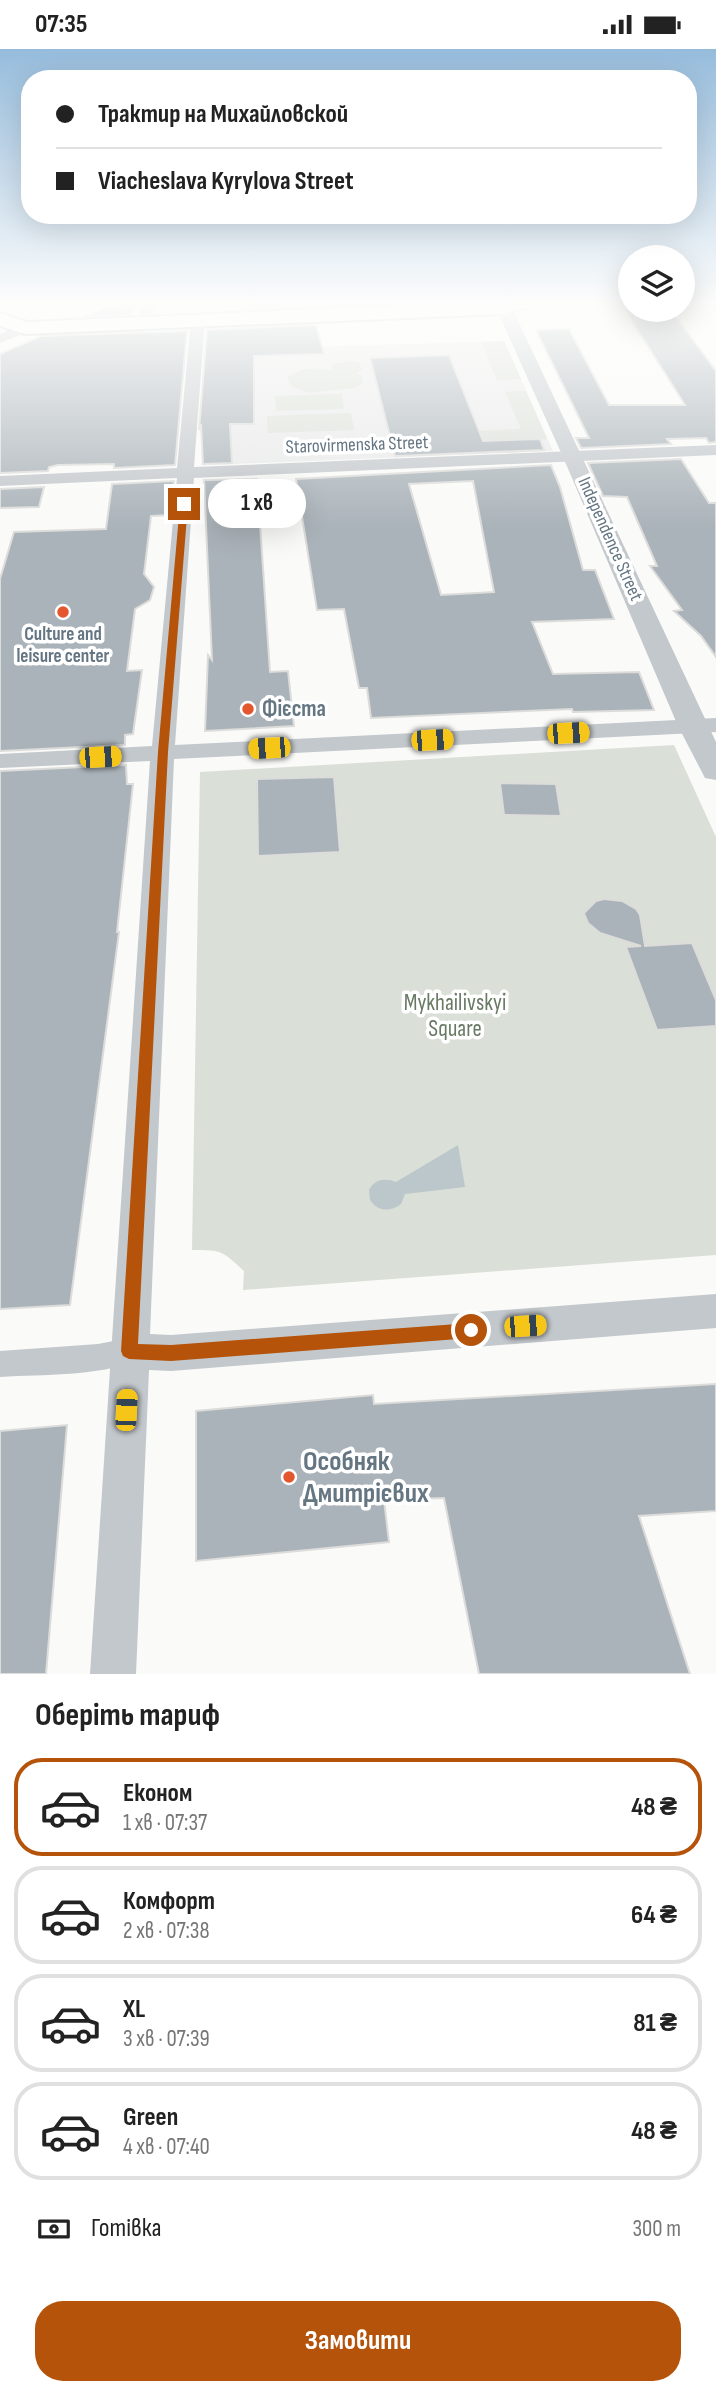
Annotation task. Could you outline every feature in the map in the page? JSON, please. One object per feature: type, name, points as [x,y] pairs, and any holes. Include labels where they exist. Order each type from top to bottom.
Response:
[{"type":"street","points":[[113,1674],[163,752],[194,377]]},
{"type":"street","name":"Independence Street","points":[[543,377],[574,457],[704,726],[716,771]]},
{"type":"street","name":"Starovirmenska Street","points":[[0,481],[716,450]]},
{"type":"street","points":[[0,761],[704,726]]},
{"type":"street","points":[[0,1364],[98,1357],[129,1351],[171,1353],[716,1311]]},
{"type":"shaded area","points":[[215,377],[520,377],[553,451],[210,465]]},
{"type":"shaded area","points":[[458,1145],[465,1187],[405,1194],[401,1204],[388,1209],[380,1209],[370,1200],[369,1190],[377,1182],[396,1182]]},
{"type":"green space","points":[[287,377],[362,377],[363,383],[354,388],[308,393],[292,386]]},
{"type":"green space","points":[[496,377],[521,379],[497,380]]},
{"type":"green space","points":[[526,391],[547,439],[522,440],[527,452],[455,454],[448,432],[521,429],[505,392]]},
{"type":"green space","points":[[342,394],[344,409],[276,411],[275,396]]},
{"type":"green space","points":[[351,413],[354,430],[268,433],[267,416]]},
{"type":"green space","name":"Mykhailivskyi Square","points":[[674,745],[716,837],[716,1255],[243,1290],[244,1271],[231,1259],[216,1251],[192,1250],[200,772]]},
{"type":"building","points":[[0,377],[183,377],[175,465],[114,468],[114,464],[58,465],[49,467],[48,471],[0,473]]},
{"type":"building","points":[[203,377],[254,377],[254,424],[230,424],[232,463],[203,464],[201,424],[199,430]]},
{"type":"building","points":[[375,377],[458,377],[483,441],[540,439],[544,450],[395,456]]},
{"type":"building","points":[[559,377],[594,377],[609,405],[685,405],[667,377],[716,377],[716,442],[709,443],[706,438],[667,439],[671,444],[581,448],[576,438],[589,438]]},
{"type":"building","points":[[681,459],[709,503],[716,503],[716,657],[701,636],[674,611],[682,610],[650,566],[657,566],[627,497],[603,496],[588,463]]},
{"type":"building","points":[[551,465],[560,487],[583,570],[595,570],[614,619],[532,622],[553,674],[639,672],[654,710],[573,712],[572,709],[371,718],[367,688],[359,688],[344,609],[317,610],[296,479]],"holes":[[[473,481],[494,592],[441,595],[409,484]]]},
{"type":"building","points":[[257,479],[270,672],[288,671],[294,726],[205,731],[208,655],[212,660],[204,480]]},
{"type":"building","points":[[174,481],[171,515],[151,516],[144,574],[154,587],[150,600],[135,609],[127,671],[142,670],[133,734],[125,735],[125,745],[0,751],[0,579],[14,532],[106,529],[112,484]]},
{"type":"building","points":[[44,487],[39,507],[0,508],[0,489]]},
{"type":"building","points":[[126,765],[127,784],[133,784],[119,932],[70,1305],[0,1309],[0,771]]},
{"type":"building","points":[[334,777],[340,852],[258,856],[257,779]]},
{"type":"building","points":[[500,783],[556,784],[561,816],[504,815]]},
{"type":"building","points":[[596,901],[622,901],[636,909],[640,915],[645,946],[692,943],[716,1000],[716,1026],[657,1030],[626,947],[641,946],[600,933],[588,923],[584,913]]},
{"type":"building","points":[[716,1384],[716,1511],[639,1516],[690,1674],[479,1674],[444,1498],[384,1500],[389,1542],[196,1561],[196,1411],[373,1395],[374,1404]]},
{"type":"building","points":[[67,1425],[46,1674],[0,1674],[0,1431]]},
{"type":"place","name":"Culture and leisure center","points":[[63,612]]},
{"type":"place","name":"Фієста","points":[[248,709]]},
{"type":"place","name":"Особняк Дмитрієвих","points":[[289,1477]]},
{"type":"route","points":[[184,504],[163,752],[129,1351],[171,1353],[471,1330]]}]
